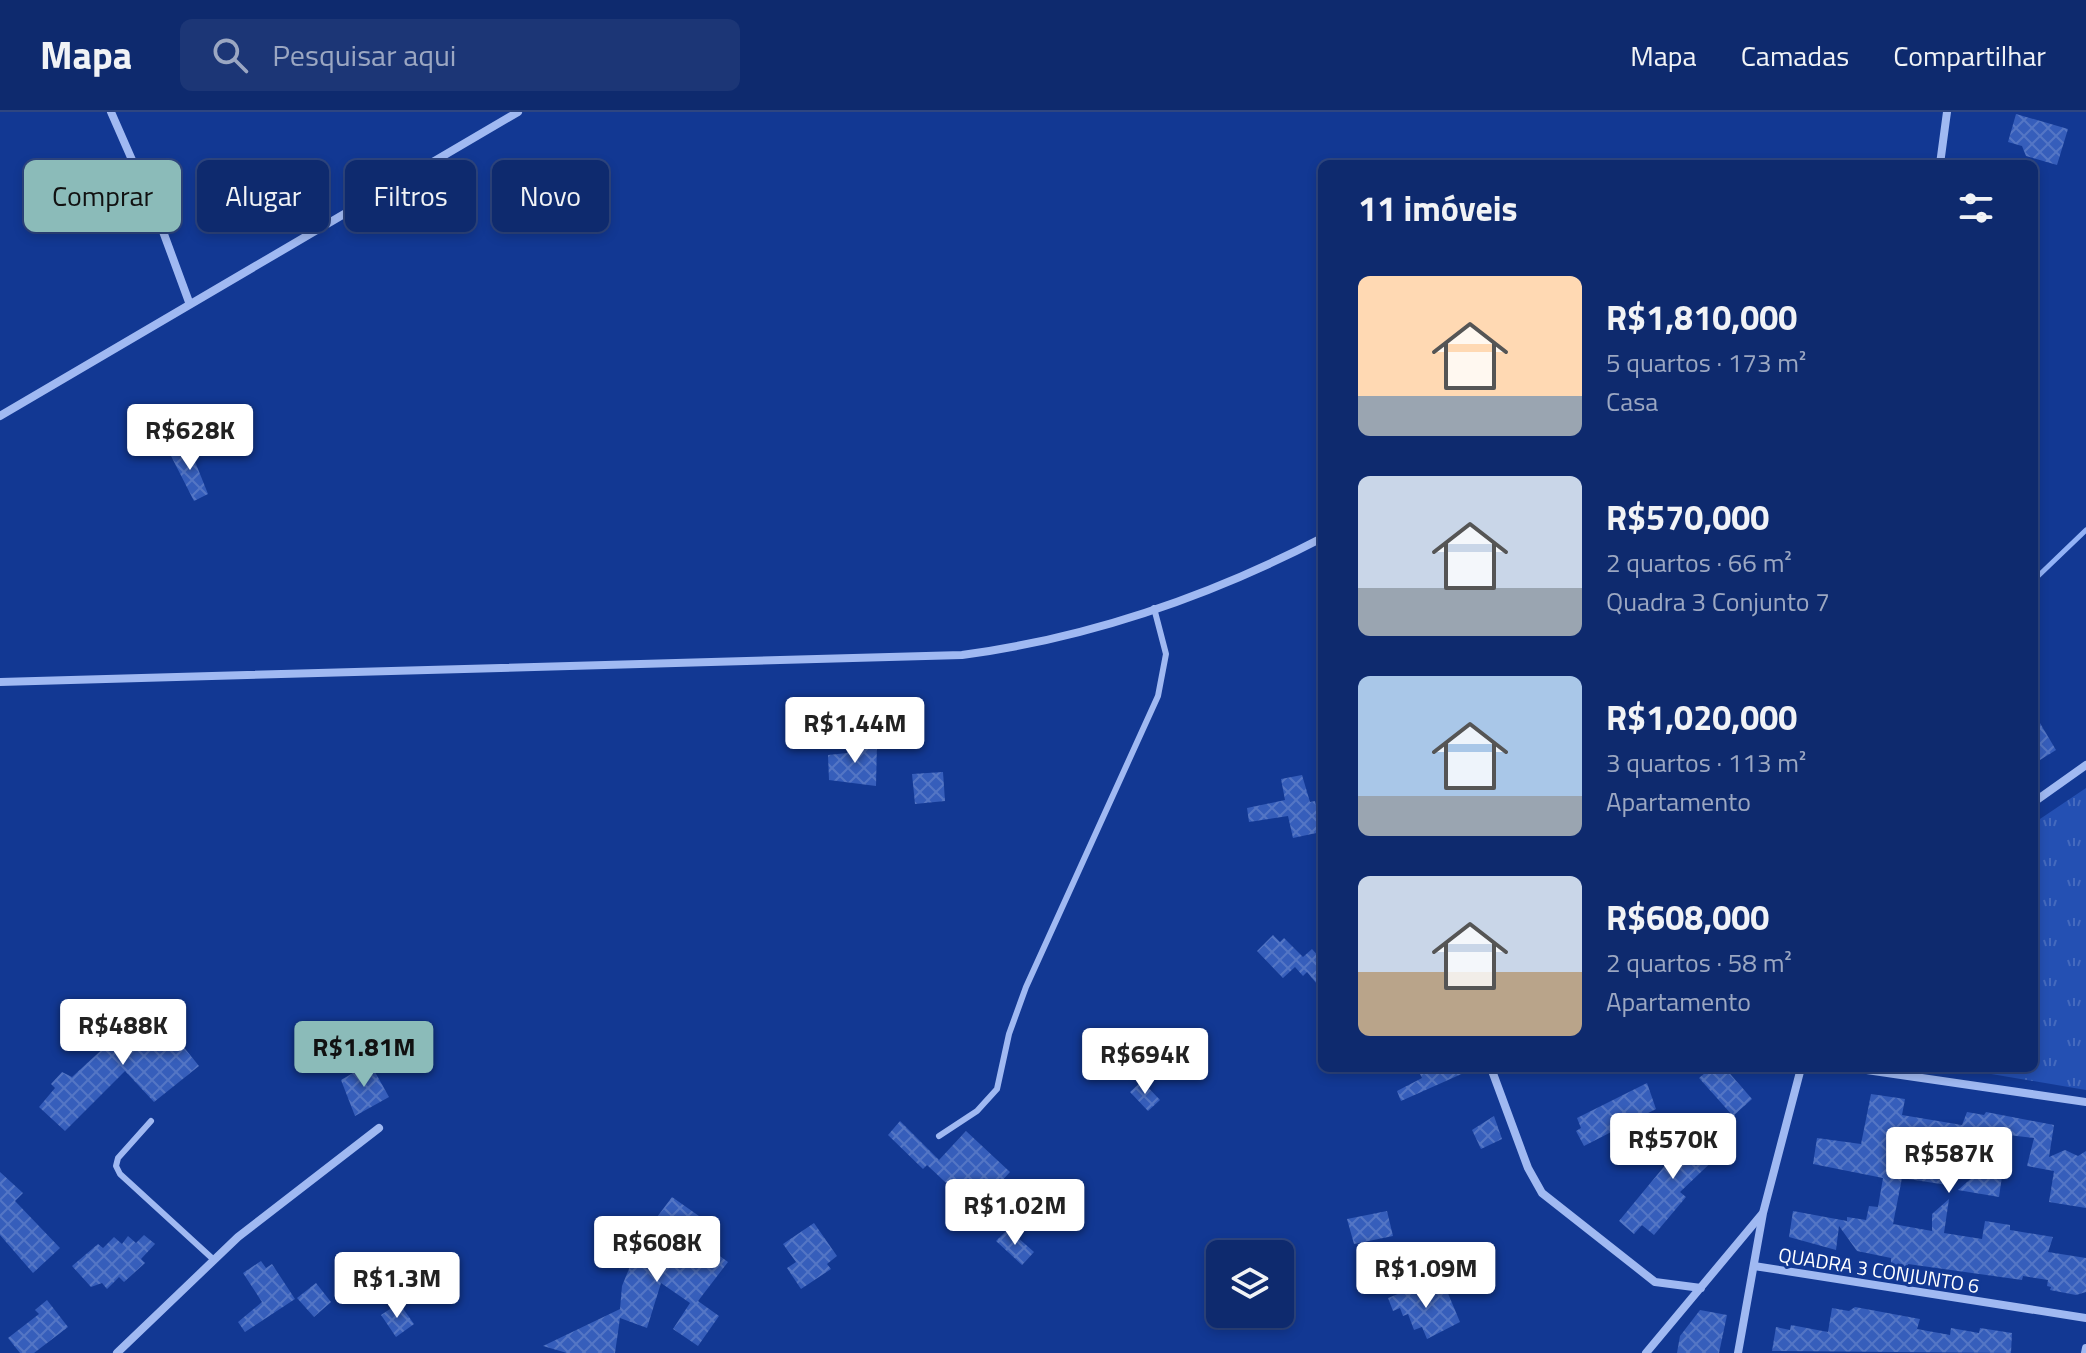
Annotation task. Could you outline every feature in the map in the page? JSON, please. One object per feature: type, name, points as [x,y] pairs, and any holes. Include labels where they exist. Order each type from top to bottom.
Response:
[{"type":"street","points":[[111,112],[161,226],[189,302]]},
{"type":"street","points":[[0,416],[189,302],[518,112]]},
{"type":"street","points":[[1941,160],[1947,112]]},
{"type":"street","points":[[0,682],[962,655],[1033,646],[1154,608],[1222,585],[1318,540]]},
{"type":"street","points":[[2038,799],[2086,765]]},
{"type":"street","points":[[1493,1072],[1535,1185],[1542,1193],[1655,1282],[1701,1288]]},
{"type":"street","points":[[1754,1266],[1763,1213],[1800,1072]]},
{"type":"street","points":[[1880,1072],[2086,1102]]},
{"type":"street","points":[[118,1353],[214,1260],[278,1205],[379,1128]]},
{"type":"street","points":[[1646,1353],[1763,1213]]},
{"type":"street","name":"QUADRA 3 CONJUNTO 6","points":[[1738,1353],[1754,1266],[2086,1318]]},
{"type":"lane","points":[[939,1136],[977,1111],[997,1089],[1009,1034],[1026,987],[1158,696],[1166,654],[1154,608]]},
{"type":"lane","points":[[151,1121],[118,1158],[116,1166],[120,1174],[214,1260]]},
{"type":"green space","points":[[2086,788],[2086,1090],[1980,1072],[2038,1072],[2038,820]]},
{"type":"building","points":[[2016,114],[2068,129],[2057,165],[2026,156],[2022,146],[2008,142]]},
{"type":"building","points":[[188,444],[208,494],[194,501],[170,454]]},
{"type":"building","points":[[2038,720],[2056,750],[2040,760],[2038,757]]},
{"type":"building","points":[[848,743],[877,743],[876,786],[829,780],[828,755],[847,753]]},
{"type":"building","points":[[943,772],[945,801],[915,804],[912,774]]},
{"type":"building","points":[[1302,775],[1310,802],[1315,801],[1318,833],[1293,838],[1288,816],[1249,822],[1247,808],[1285,800],[1281,779]]},
{"type":"building","points":[[1273,935],[1280,942],[1284,938],[1303,957],[1312,949],[1318,956],[1318,985],[1307,972],[1303,976],[1295,967],[1283,978],[1257,951]]},
{"type":"building","points":[[148,1003],[199,1066],[154,1102],[125,1071],[65,1131],[39,1107],[55,1088],[51,1084],[62,1072],[72,1077],[107,1045],[104,1041]]},
{"type":"building","points":[[370,1063],[389,1097],[355,1116],[341,1080]]},
{"type":"building","points":[[1419,1072],[1466,1072],[1401,1101],[1397,1091],[1422,1078]]},
{"type":"building","points":[[1706,1072],[1728,1072],[1752,1099],[1733,1116],[1699,1078]]},
{"type":"building","points":[[1142,1081],[1160,1100],[1148,1111],[1130,1092]]},
{"type":"building","points":[[1647,1083],[1656,1109],[1584,1146],[1576,1131],[1581,1128],[1577,1118]]},
{"type":"building","points":[[1871,1094],[1905,1099],[1902,1115],[1962,1125],[1967,1112],[1984,1115],[1986,1112],[2054,1125],[2049,1157],[2065,1150],[2078,1156],[2086,1151],[2086,1208],[2049,1202],[2054,1171],[2027,1166],[2034,1138],[2008,1135],[1999,1197],[1958,1190],[1993,1159],[1953,1152],[1947,1185],[1902,1178],[1893,1224],[1932,1231],[1932,1214],[1949,1199],[1944,1233],[1982,1239],[1985,1221],[2010,1225],[2010,1230],[2053,1237],[2048,1252],[2086,1258],[2086,1292],[2076,1295],[2050,1290],[2048,1280],[2023,1276],[2022,1280],[1908,1264],[1906,1274],[1891,1271],[1891,1258],[1857,1251],[1839,1226],[1836,1250],[1789,1237],[1793,1211],[1847,1221],[1847,1217],[1866,1220],[1869,1206],[1878,1207],[1883,1178],[1813,1164],[1817,1138],[1861,1144]]},
{"type":"building","points":[[1494,1116],[1502,1139],[1481,1149],[1472,1130]]},
{"type":"building","points":[[900,1121],[939,1160],[966,1131],[1010,1172],[975,1210],[927,1165],[923,1169],[888,1135]]},
{"type":"building","points":[[1697,1121],[1725,1144],[1722,1152],[1680,1192],[1686,1197],[1654,1235],[1642,1225],[1634,1234],[1619,1221],[1691,1134],[1688,1131]]},
{"type":"building","points":[[0,1172],[23,1193],[15,1201],[60,1248],[33,1273],[0,1235]]},
{"type":"building","points":[[672,1197],[699,1216],[687,1232],[728,1262],[698,1301],[719,1316],[698,1346],[673,1329],[690,1303],[661,1283],[647,1328],[620,1318],[615,1353],[567,1353],[543,1346],[620,1309],[622,1286],[635,1254],[631,1252]]},
{"type":"building","points":[[1387,1211],[1393,1236],[1354,1244],[1347,1219]]},
{"type":"building","points":[[814,1223],[837,1256],[827,1264],[831,1269],[801,1289],[787,1268],[796,1262],[783,1244]]},
{"type":"building","points":[[1008,1229],[1034,1252],[1022,1265],[996,1241]]},
{"type":"building","points":[[144,1235],[155,1244],[141,1259],[145,1263],[124,1282],[119,1277],[107,1289],[102,1283],[91,1287],[72,1266],[98,1244],[103,1248],[114,1237],[122,1244],[128,1236],[136,1243]]},
{"type":"building","points":[[261,1261],[266,1268],[272,1264],[295,1299],[245,1332],[238,1322],[262,1302],[243,1273]]},
{"type":"building","points":[[316,1283],[331,1302],[314,1317],[297,1298]]},
{"type":"building","points":[[1422,1284],[1425,1292],[1447,1291],[1460,1322],[1427,1339],[1422,1327],[1414,1330],[1408,1314],[1403,1316],[1400,1308],[1393,1311],[1388,1298]]},
{"type":"building","points":[[47,1300],[68,1327],[34,1353],[20,1353],[8,1338],[39,1314],[35,1310]]},
{"type":"building","points":[[399,1303],[414,1324],[396,1337],[381,1315]]},
{"type":"building","points":[[1855,1307],[1920,1319],[1917,1329],[1950,1335],[1951,1328],[1979,1333],[1980,1328],[2012,1333],[2011,1353],[1772,1351],[1776,1327],[1790,1330],[1791,1325],[1828,1332],[1832,1308],[1849,1311]]},
{"type":"building","points":[[1700,1310],[1727,1315],[1719,1353],[1677,1353],[1680,1336]]},
{"type":"waterway","points":[[2038,576],[2086,530]]}]
